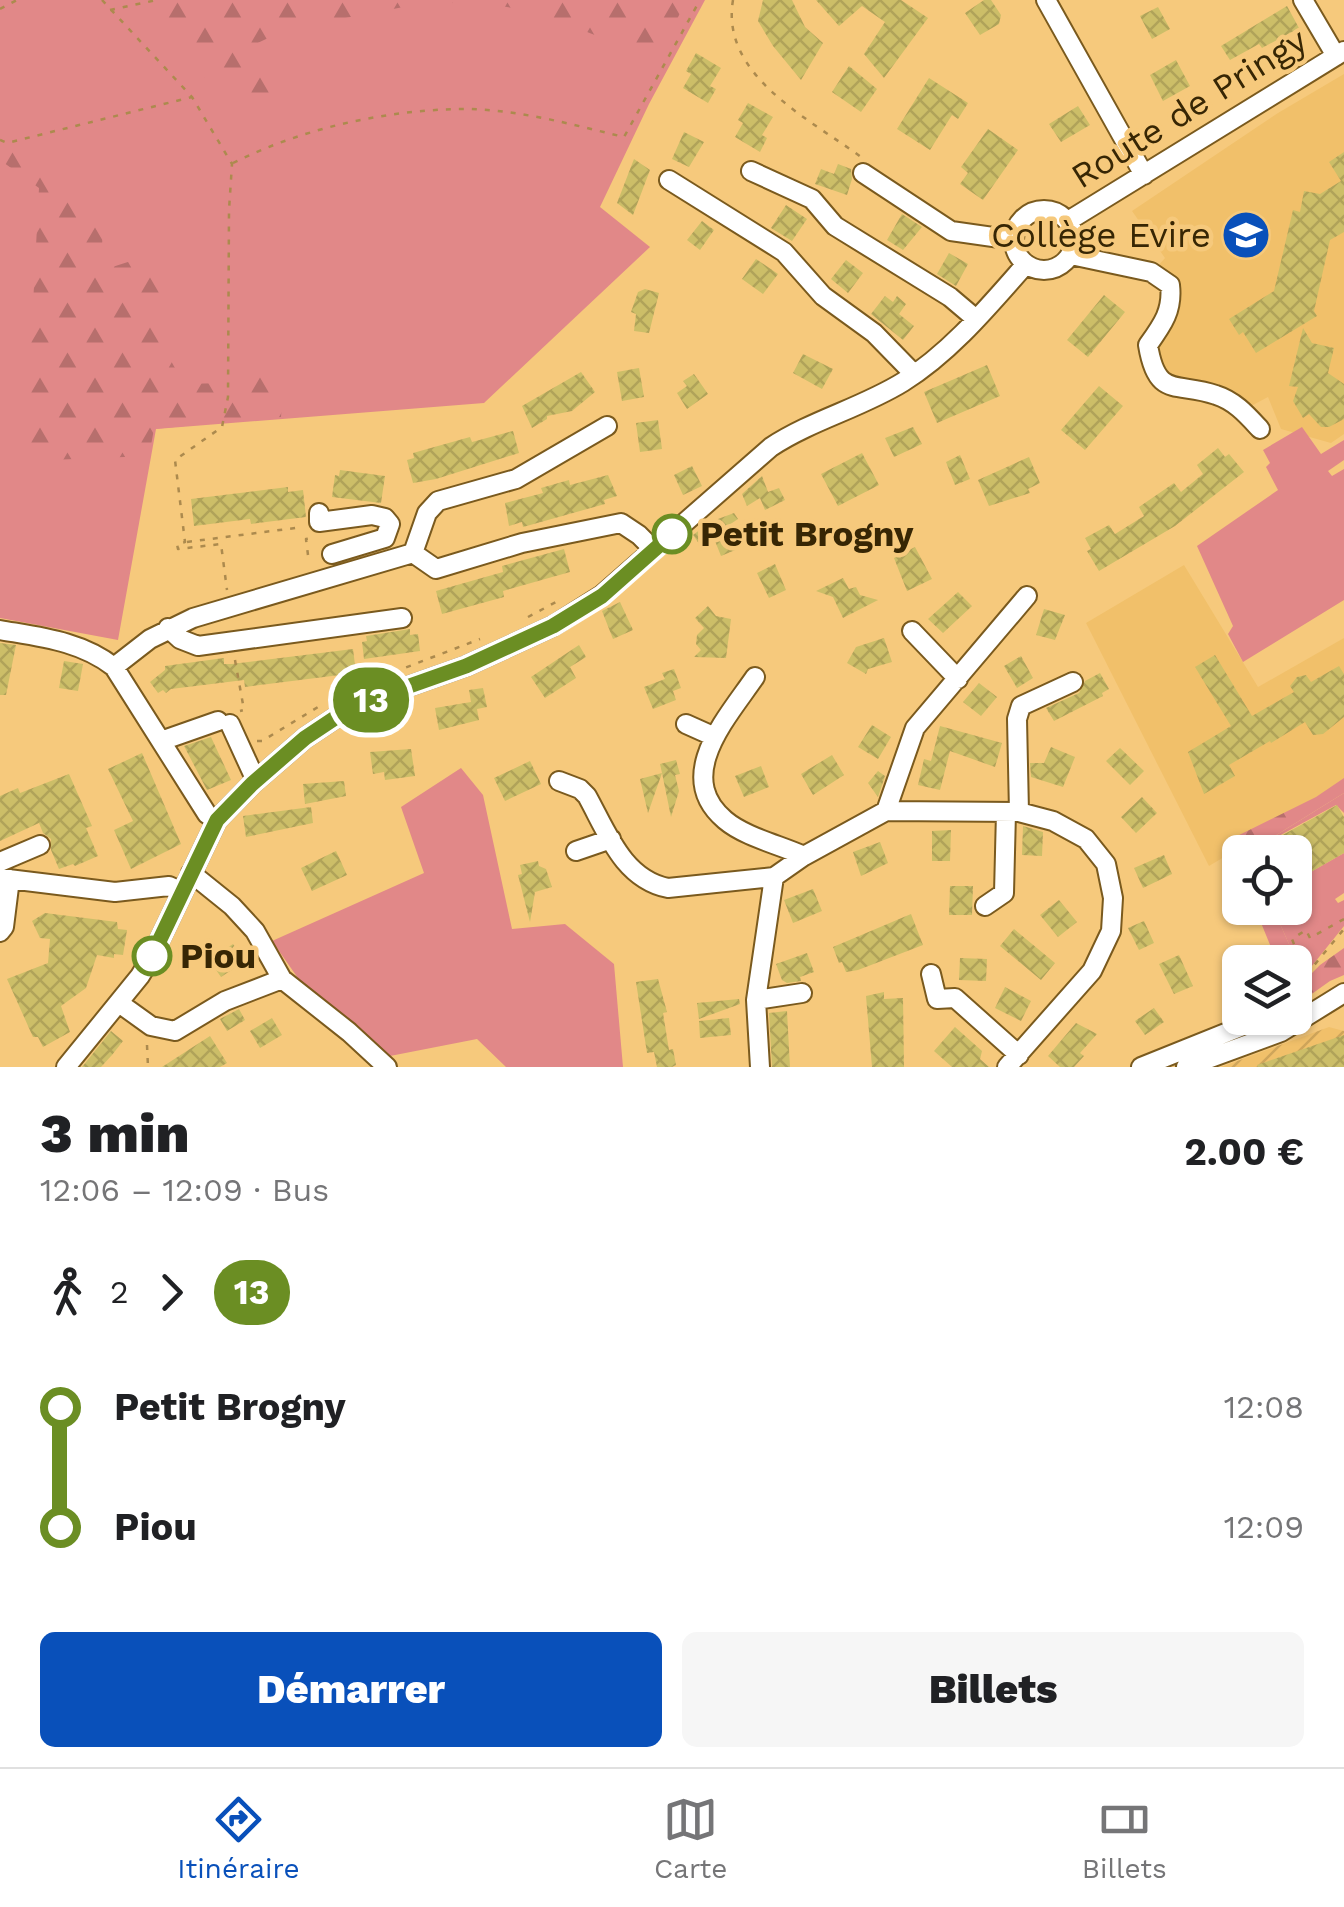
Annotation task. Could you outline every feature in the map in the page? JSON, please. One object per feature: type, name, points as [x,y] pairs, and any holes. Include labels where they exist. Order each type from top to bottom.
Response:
[{"type":"street","points":[[1046,0],[1144,175]]},
{"type":"street","points":[[1304,0],[1340,54]]},
{"type":"street","name":"Route de Pringy","points":[[1068,220],[1340,54]]},
{"type":"street","points":[[866,168],[951,231],[1014,240],[1019,258],[1035,269],[1055,268],[1071,255],[1151,272],[1170,284],[1172,304],[1164,324],[1148,344],[1160,380],[1178,390],[1215,394],[1238,406],[1260,428]]},
{"type":"street","points":[[752,171],[812,200],[835,226],[950,297],[976,319]]},
{"type":"street","points":[[669,180],[791,257],[822,296],[874,333],[914,374]]},
{"type":"street","name":"Route de Pringy","points":[[1014,240],[1019,222],[1034,211],[1052,210],[1068,220],[1075,238],[1071,255]]},
{"type":"street","points":[[66,1067],[152,956],[217,820],[305,738],[353,706],[466,666],[553,626],[602,596],[771,447],[914,374],[976,319],[1026,264]]},
{"type":"street","points":[[413,553],[426,513],[438,501],[516,479],[607,426]]},
{"type":"street","points":[[316,520],[372,515],[385,518],[390,524],[385,538],[332,554]]},
{"type":"street","points":[[413,553],[436,569],[522,543],[621,522],[653,550]]},
{"type":"street","points":[[114,667],[168,628],[413,553]]},
{"type":"street","points":[[886,811],[914,728],[1027,596]]},
{"type":"street","points":[[168,628],[180,639],[198,646],[402,618]]},
{"type":"street","points":[[0,630],[73,644],[99,655],[114,667],[207,814],[217,820]]},
{"type":"street","points":[[912,630],[958,679]]},
{"type":"street","points":[[755,678],[708,748],[702,775],[709,803],[728,822],[804,856]]},
{"type":"street","points":[[985,906],[1004,893],[1021,706],[1073,682]]},
{"type":"street","points":[[161,741],[224,722],[252,772],[260,777]]},
{"type":"street","points":[[686,724],[715,737]]},
{"type":"street","points":[[559,780],[587,796],[634,872],[668,888],[774,878],[804,856],[886,811],[1013,812],[1053,821],[1086,839],[1106,864],[1113,898],[1111,930],[1092,971],[1013,1061],[955,998],[937,999],[931,974]]},
{"type":"street","points":[[576,851],[611,839]]},
{"type":"street","points":[[0,862],[40,845]]},
{"type":"street","points":[[191,873],[232,906],[255,931],[282,980],[387,1067]]},
{"type":"street","points":[[760,1067],[756,1000],[774,878]]},
{"type":"street","points":[[0,932],[4,928],[5,879],[115,892],[169,886],[182,892]]},
{"type":"street","points":[[119,1002],[152,1026],[175,1032],[225,1001],[282,980]]},
{"type":"street","points":[[756,1000],[802,993]]},
{"type":"street","points":[[1312,1010],[1344,993]]},
{"type":"street","points":[[1141,1067],[1222,1034]]},
{"type":"street","points":[[1186,1067],[1273,1035]]},
{"type":"path","points":[[0,10],[17,0]]},
{"type":"path","points":[[102,0],[192,97],[232,164],[228,210],[228,396],[222,427],[175,460],[186,542]]},
{"type":"path","points":[[110,10],[157,0]]},
{"type":"path","points":[[232,164],[295,137],[386,116],[459,109],[544,118],[624,137],[700,0]]},
{"type":"path","points":[[734,0],[730,19],[748,66],[762,84],[866,168]]},
{"type":"path","points":[[0,140],[6,143],[192,97]]},
{"type":"path","points":[[228,596],[221,544],[178,549],[178,544],[316,520]]},
{"type":"path","points":[[308,555],[306,539],[313,538]]},
{"type":"path","points":[[516,624],[559,600]]},
{"type":"path","points":[[393,672],[488,636]]},
{"type":"path","points":[[226,643],[227,654],[237,662],[243,704]]},
{"type":"path","points":[[253,740],[262,741],[326,702]]},
{"type":"path","points":[[1344,919],[1310,938],[1306,930],[1292,940],[1306,975],[1344,929]]},
{"type":"path","points":[[148,1067],[146,1050],[152,1026]]},
{"type":"shaded area","name":"Collège Evire","points":[[1344,74],[1344,434],[1331,443],[1281,429],[1268,397],[1251,406],[1228,391],[1180,383],[1160,364],[1157,347],[1170,326],[1157,267],[1165,258],[1132,211],[1278,113]]},
{"type":"shaded area","points":[[1184,565],[1258,687],[1344,638],[1344,785],[1261,835],[1222,835],[1222,858],[1209,866],[1086,623]]},
{"type":"shaded area","points":[[1329,1027],[1344,1031],[1344,1067],[1221,1067],[1312,1035]]},
{"type":"green space","points":[[0,0],[705,0],[600,207],[650,247],[484,403],[156,429],[118,640],[0,618]]},
{"type":"green space","points":[[164,0],[577,0],[597,6],[613,0],[687,0],[656,59],[536,12],[495,5],[430,2],[287,29],[249,47],[273,69],[275,95],[253,95],[229,76],[199,79],[181,53],[155,30]]},
{"type":"green space","points":[[0,147],[66,171],[67,192],[105,206],[100,271],[134,260],[170,284],[153,329],[184,384],[225,383],[255,370],[283,385],[281,417],[154,429],[149,456],[25,461],[39,188],[0,160]]},
{"type":"green space","points":[[1302,427],[1321,454],[1344,440],[1344,460],[1328,471],[1332,476],[1344,469],[1344,600],[1243,662],[1228,634],[1233,626],[1197,546],[1278,490],[1266,467],[1270,463],[1263,450]]},
{"type":"green space","points":[[461,768],[483,795],[512,929],[565,924],[614,964],[623,1067],[506,1067],[477,1039],[390,1056],[300,981],[272,941],[424,873],[401,807]]},
{"type":"green space","points":[[1344,778],[1344,793],[1276,835],[1239,835],[1316,797]]},
{"type":"green space","points":[[1344,793],[1344,813],[1336,805],[1276,835]]},
{"type":"green space","points":[[1344,853],[1344,893],[1335,899],[1338,903],[1344,900],[1344,926],[1312,966],[1312,945],[1289,945],[1281,925],[1312,925],[1312,871]]},
{"type":"green space","points":[[1262,925],[1281,925],[1289,945],[1270,945]]},
{"type":"green space","points":[[1344,948],[1344,975],[1312,994],[1312,973]]},
{"type":"building","points":[[763,0],[792,0],[805,27],[823,43],[801,80],[758,21]]},
{"type":"building","points":[[816,0],[901,0],[928,18],[884,78],[864,54],[885,22],[862,6],[839,26]]},
{"type":"building","points":[[984,0],[991,0],[1001,15],[999,24],[980,35],[965,13]]},
{"type":"building","points":[[1287,6],[1299,28],[1230,60],[1221,46]]},
{"type":"building","points":[[1158,7],[1170,29],[1152,39],[1140,16]]},
{"type":"building","points":[[696,53],[721,68],[710,86],[716,89],[708,103],[683,88],[691,74],[686,71]]},
{"type":"building","points":[[1176,60],[1190,86],[1163,101],[1150,75]]},
{"type":"building","points":[[849,66],[877,89],[861,112],[832,92]]},
{"type":"building","points":[[929,78],[968,103],[958,119],[952,115],[930,150],[897,129]]},
{"type":"building","points":[[748,103],[773,117],[762,135],[767,138],[760,152],[735,137],[743,123],[738,120]]},
{"type":"building","points":[[1078,106],[1090,125],[1061,142],[1049,124]]},
{"type":"building","points":[[988,129],[1018,150],[983,200],[960,184],[968,173],[961,167]]},
{"type":"building","points":[[684,132],[704,142],[689,167],[672,159]]},
{"type":"building","points":[[1344,152],[1344,232],[1330,240],[1314,311],[1317,316],[1256,353],[1229,319],[1274,291],[1293,210],[1300,212],[1304,191],[1320,194],[1341,181],[1329,162]]},
{"type":"building","points":[[634,159],[650,170],[633,215],[617,203]]},
{"type":"building","points":[[838,164],[851,169],[847,195],[815,184],[821,169],[834,174]]},
{"type":"building","points":[[786,205],[807,219],[792,241],[771,228]]},
{"type":"building","points":[[902,214],[922,227],[903,250],[887,240]]},
{"type":"building","points":[[702,221],[714,230],[700,250],[687,240]]},
{"type":"building","points":[[949,253],[968,264],[956,286],[937,274]]},
{"type":"building","points":[[756,259],[778,274],[763,294],[742,279]]},
{"type":"building","points":[[846,260],[863,273],[848,293],[831,279]]},
{"type":"building","points":[[645,289],[659,293],[649,333],[634,331],[636,314],[631,312],[638,292]]},
{"type":"building","points":[[1104,295],[1125,312],[1088,357],[1067,340]]},
{"type":"building","points":[[885,296],[893,302],[897,296],[906,304],[899,314],[914,326],[903,340],[871,314]]},
{"type":"building","points":[[1303,328],[1312,343],[1334,348],[1328,373],[1344,384],[1344,419],[1329,427],[1321,427],[1309,414],[1303,418],[1293,401],[1298,387],[1289,386]]},
{"type":"building","points":[[803,354],[833,369],[822,389],[793,373]]},
{"type":"building","points":[[987,365],[1000,396],[937,423],[924,392]]},
{"type":"building","points":[[639,368],[644,397],[622,401],[617,372]]},
{"type":"building","points":[[581,372],[595,392],[572,411],[547,416],[532,428],[522,406]]},
{"type":"building","points":[[694,374],[708,394],[687,409],[677,393],[687,386],[683,381]]},
{"type":"building","points":[[1099,386],[1123,406],[1085,450],[1061,430]]},
{"type":"building","points":[[658,420],[662,449],[640,452],[636,423]]},
{"type":"building","points":[[913,427],[922,444],[894,457],[885,438]]},
{"type":"building","points":[[513,431],[519,453],[413,483],[407,460],[414,458],[413,453],[470,437],[472,442]]},
{"type":"building","points":[[1218,448],[1225,457],[1229,454],[1244,472],[1175,526],[1099,571],[1087,551],[1091,549],[1085,538],[1109,525],[1115,534],[1144,516],[1139,507],[1174,483],[1181,492],[1203,474],[1197,465]]},
{"type":"building","points":[[862,453],[879,485],[838,506],[821,474]]},
{"type":"building","points":[[960,455],[970,479],[955,485],[946,462]]},
{"type":"building","points":[[1029,457],[1040,483],[1028,489],[1030,493],[989,506],[978,480]]},
{"type":"building","points":[[692,466],[702,486],[683,495],[674,475]]},
{"type":"building","points":[[340,470],[385,476],[381,503],[332,497],[335,475],[339,476]]},
{"type":"building","points":[[608,475],[617,496],[604,500],[605,504],[523,527],[522,522],[509,526],[505,503],[543,493],[541,488],[569,480],[570,485]]},
{"type":"building","points":[[762,476],[768,492],[779,488],[785,500],[765,510],[760,498],[747,506],[742,494]]},
{"type":"building","points":[[288,487],[288,492],[303,490],[306,517],[194,526],[191,499]]},
{"type":"building","points":[[734,513],[738,519],[729,525],[740,548],[721,556],[713,536],[700,545],[693,535],[710,522]]},
{"type":"building","points":[[915,547],[932,579],[907,591],[894,558]]},
{"type":"building","points":[[564,549],[570,572],[503,591],[504,597],[442,614],[436,591],[503,572],[502,566]]},
{"type":"building","points":[[775,564],[786,590],[769,598],[757,573]]},
{"type":"building","points":[[843,578],[849,589],[856,587],[860,595],[878,600],[843,618],[833,597],[816,591]]},
{"type":"building","points":[[958,592],[972,606],[943,633],[928,619]]},
{"type":"building","points":[[620,602],[633,630],[613,639],[602,611]]},
{"type":"building","points":[[708,606],[716,616],[731,619],[726,658],[694,657],[701,650],[696,644],[697,635],[704,628],[695,618]]},
{"type":"building","points":[[1044,609],[1065,615],[1055,640],[1036,635]]},
{"type":"building","points":[[410,629],[410,635],[418,634],[420,651],[364,659],[362,642],[367,641],[366,636]]},
{"type":"building","points":[[884,638],[892,662],[868,669],[866,674],[847,663],[856,647]]},
{"type":"building","points":[[0,643],[16,645],[6,695],[0,695]]},
{"type":"building","points":[[579,645],[586,657],[570,667],[576,678],[545,698],[531,677]]},
{"type":"building","points":[[353,649],[356,673],[245,687],[244,680],[171,689],[166,693],[158,693],[150,682],[165,666],[224,658],[224,664],[232,664]]},
{"type":"building","points":[[1215,655],[1252,716],[1294,692],[1290,686],[1297,677],[1306,675],[1311,682],[1339,666],[1344,674],[1344,717],[1323,734],[1313,735],[1305,722],[1270,741],[1229,765],[1235,776],[1204,794],[1188,752],[1231,726],[1195,667]]},
{"type":"building","points":[[1021,656],[1033,678],[1017,688],[1004,666]]},
{"type":"building","points":[[64,661],[83,664],[78,691],[59,688]]},
{"type":"building","points":[[674,669],[681,688],[673,691],[676,700],[653,709],[644,687],[665,679],[662,673]]},
{"type":"building","points":[[1100,673],[1109,689],[1103,696],[1054,721],[1046,708],[1079,693],[1085,681]]},
{"type":"building","points":[[979,683],[997,697],[981,716],[963,702]]},
{"type":"building","points":[[483,688],[487,707],[477,709],[479,720],[439,730],[435,708],[471,702],[469,690]]},
{"type":"building","points":[[872,725],[891,737],[878,759],[858,747]]},
{"type":"building","points":[[940,726],[1002,743],[995,767],[950,751],[940,790],[918,785],[924,759],[931,761]]},
{"type":"building","points":[[211,737],[231,780],[207,790],[184,746]]},
{"type":"building","points":[[1051,747],[1075,757],[1063,787],[1031,777],[1030,763],[1044,763]]},
{"type":"building","points":[[1120,748],[1144,771],[1130,785],[1106,761]]},
{"type":"building","points":[[411,749],[415,776],[385,780],[384,772],[373,774],[370,752]]},
{"type":"building","points":[[142,753],[181,844],[131,869],[114,830],[133,821],[108,769]]},
{"type":"building","points":[[832,755],[844,775],[813,795],[801,774]]},
{"type":"building","points":[[676,760],[680,774],[675,775],[679,791],[671,817],[660,764]]},
{"type":"building","points":[[530,761],[541,784],[505,801],[494,778]]},
{"type":"building","points":[[761,766],[769,787],[744,797],[735,776]]},
{"type":"building","points":[[878,771],[885,776],[878,797],[868,783]]},
{"type":"building","points":[[662,773],[648,813],[640,779]]},
{"type":"building","points":[[69,774],[92,826],[86,828],[98,856],[59,869],[51,839],[39,823],[0,841],[0,796],[18,788],[20,793]]},
{"type":"building","points":[[344,781],[346,796],[305,804],[303,784]]},
{"type":"building","points":[[1142,797],[1157,813],[1136,833],[1121,817]]},
{"type":"building","points":[[1337,805],[1344,817],[1344,853],[1312,871],[1312,835],[1283,835]]},
{"type":"building","points":[[311,807],[313,823],[246,837],[243,816]]},
{"type":"building","points":[[1023,826],[1043,832],[1042,856],[1022,855]]},
{"type":"building","points":[[951,830],[950,861],[932,861],[932,831]]},
{"type":"building","points":[[880,842],[888,863],[861,876],[853,852]]},
{"type":"building","points":[[336,851],[347,875],[312,891],[301,868]]},
{"type":"building","points":[[1164,855],[1172,874],[1143,888],[1134,868]]},
{"type":"building","points":[[538,861],[546,869],[552,887],[535,892],[530,922],[518,875],[522,874],[520,865]]},
{"type":"building","points":[[950,886],[973,886],[972,915],[949,915]]},
{"type":"building","points":[[813,889],[822,911],[793,923],[784,900]]},
{"type":"building","points":[[1059,900],[1077,922],[1058,937],[1040,915]]},
{"type":"building","points":[[45,913],[117,922],[118,929],[127,930],[123,955],[97,955],[86,988],[61,1006],[70,1032],[43,1047],[38,1037],[33,1037],[7,979],[48,963],[50,939],[40,938],[32,921]]},
{"type":"building","points":[[911,914],[923,945],[846,972],[833,947]]},
{"type":"building","points":[[1144,921],[1154,943],[1139,950],[1128,928]]},
{"type":"building","points":[[1014,929],[1055,963],[1041,980],[1000,946]]},
{"type":"building","points":[[233,944],[245,961],[221,977],[209,960]]},
{"type":"building","points":[[807,953],[814,972],[800,977],[801,981],[782,980],[776,964]]},
{"type":"building","points":[[1179,955],[1193,986],[1174,994],[1159,964]]},
{"type":"building","points":[[960,958],[987,959],[986,981],[959,980]]},
{"type":"building","points":[[658,979],[667,1012],[663,1013],[669,1050],[673,1049],[676,1065],[672,1067],[657,1067],[654,1052],[647,1053],[636,982]]},
{"type":"building","points":[[1005,987],[1031,1001],[1021,1021],[995,1008]]},
{"type":"building","points":[[884,992],[884,999],[903,998],[904,1067],[872,1067],[866,996]]},
{"type":"building","points":[[739,999],[740,1004],[699,1019],[697,1003]]},
{"type":"building","points":[[1154,1008],[1164,1022],[1145,1035],[1135,1021]]},
{"type":"building","points":[[239,1009],[245,1020],[227,1031],[220,1019]]},
{"type":"building","points":[[787,1011],[790,1067],[772,1067],[769,1013]]},
{"type":"building","points":[[272,1018],[282,1035],[260,1048],[250,1031]]},
{"type":"building","points":[[729,1018],[731,1035],[700,1038],[699,1021]]},
{"type":"building","points":[[1076,1023],[1097,1034],[1080,1053],[1084,1056],[1074,1067],[1060,1067],[1048,1056]]},
{"type":"building","points":[[955,1027],[982,1051],[980,1059],[989,1067],[952,1067],[934,1051]]},
{"type":"building","points":[[111,1031],[123,1041],[112,1055],[101,1067],[82,1067]]},
{"type":"building","points":[[1344,1035],[1344,1067],[1257,1065]]},
{"type":"building","points":[[210,1036],[227,1063],[220,1067],[162,1067]]},
{"type":"bus line","name":"13","points":[[152,956],[217,820],[305,738],[353,706],[466,666],[553,626],[602,596],[672,534]]},
{"type":"place","name":"Collège Evire","points":[[1246,235]]},
{"type":"place","name":"Petit Brogny","points":[[672,534]]},
{"type":"place","name":"Piou","points":[[152,956]]}]
